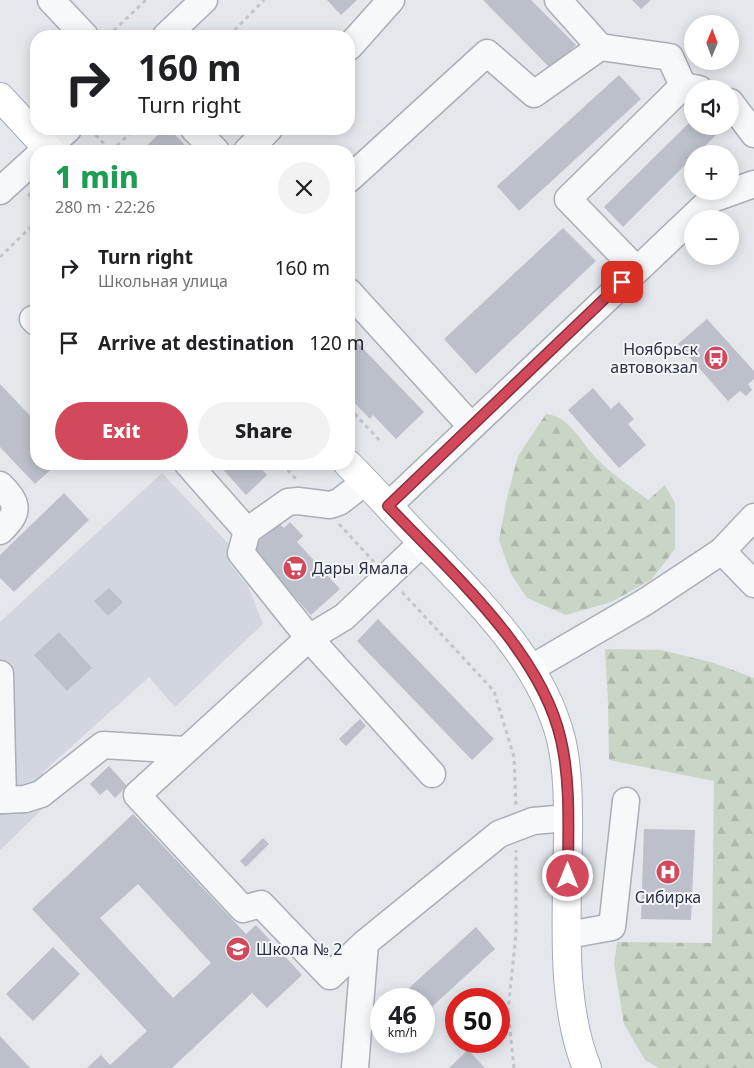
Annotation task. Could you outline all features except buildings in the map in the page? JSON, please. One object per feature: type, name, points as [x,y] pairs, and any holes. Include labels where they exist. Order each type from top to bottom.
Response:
[{"type":"main road","points":[[0,97],[30,134]]},
{"type":"main road","points":[[31,135],[39,145]]},
{"type":"main road","points":[[357,473],[503,629],[530,669],[548,704],[561,739],[567,781],[568,935],[573,1018],[587,1068]]},
{"type":"street","points":[[51,0],[79,30]]},
{"type":"street","points":[[172,30],[204,0]]},
{"type":"street","points":[[355,40],[391,0]]},
{"type":"street","points":[[558,0],[600,47],[670,57],[686,80]]},
{"type":"street","points":[[355,174],[487,53],[534,94],[600,47]]},
{"type":"street","points":[[636,269],[568,199],[684,93]]},
{"type":"street","points":[[739,114],[754,134]]},
{"type":"street","points":[[52,145],[62,135]]},
{"type":"street","points":[[200,135],[210,145]]},
{"type":"street","points":[[252,145],[263,135]]},
{"type":"street","points":[[0,191],[30,165]]},
{"type":"street","points":[[388,506],[712,199],[754,184]]},
{"type":"street","points":[[355,299],[471,426]]},
{"type":"street","points":[[193,470],[247,531]]},
{"type":"street","points":[[357,473],[339,502],[321,505],[298,501],[288,502],[247,531],[240,554],[309,638],[432,774]]},
{"type":"street","points":[[0,485],[12,497],[15,507],[13,518],[0,530]]},
{"type":"street","points":[[530,669],[645,602],[722,551],[754,516]]},
{"type":"street","points":[[422,543],[344,617],[309,638],[137,795],[243,909],[260,904],[330,976],[365,943],[499,834],[533,821],[568,818]]},
{"type":"street","points":[[722,551],[754,584]]},
{"type":"street","points":[[0,674],[1,800],[25,799],[41,794],[103,745],[185,750]]},
{"type":"street","points":[[568,935],[612,927],[626,801]]},
{"type":"street","points":[[355,1068],[365,943]]},
{"type":"path","points":[[114,30],[146,0]]},
{"type":"path","points":[[235,30],[264,0]]},
{"type":"path","points":[[96,135],[105,145]]},
{"type":"path","points":[[118,145],[128,135]]},
{"type":"path","points":[[0,257],[30,228]]},
{"type":"path","points":[[355,414],[381,442]]},
{"type":"path","points":[[288,470],[494,691],[514,757],[516,934],[508,1011],[514,1068]]},
{"type":"shaded area","points":[[162,473],[228,543],[229,563],[248,586],[263,624],[175,707],[149,677],[43,772],[59,793],[0,850],[0,622]]},
{"type":"green space","points":[[546,414],[554,416],[569,425],[603,465],[648,500],[665,485],[675,503],[675,549],[651,580],[611,602],[566,615],[527,598],[511,574],[499,540],[518,456]]},
{"type":"green space","points":[[605,649],[661,650],[714,663],[754,678],[754,1068],[659,1068],[645,1060],[624,1024],[614,964],[617,942],[712,943],[714,781],[609,760]]},
{"type":"place","name":"Ноябрьск автовокзал","points":[[716,358]]},
{"type":"place","name":"Дары Ямала","points":[[295,568]]},
{"type":"place","name":"Сибирка","points":[[668,872]]},
{"type":"place","name":"Школа № 2","points":[[238,949]]},
{"type":"route","points":[[568,876],[567,781],[561,739],[548,704],[530,669],[503,629],[388,506],[622,282]]}]
